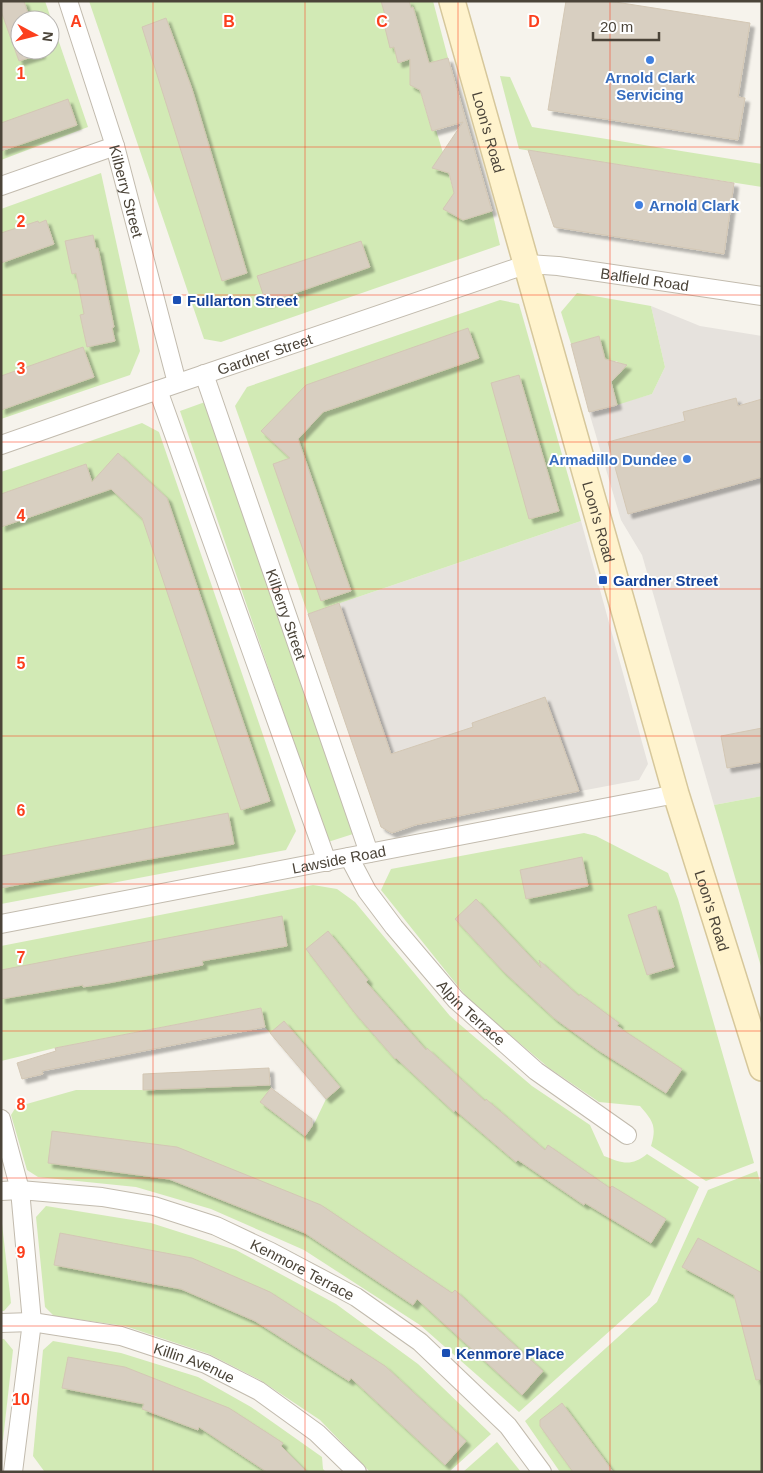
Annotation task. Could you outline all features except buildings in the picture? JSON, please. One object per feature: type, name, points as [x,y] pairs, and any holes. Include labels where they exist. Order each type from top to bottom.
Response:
[{"type":"street","name":"Kilberry Street","points":[[68,1],[115,146],[177,383]]},
{"type":"street","name":"Loon's Road","points":[[452,1],[528,264],[676,794],[755,1019],[762,1068]]},
{"type":"street","points":[[1,186],[115,146]]},
{"type":"street","name":"Balfield Road","points":[[528,264],[558,266],[762,296]]},
{"type":"street","name":"Gardner Street","points":[[1,445],[528,264]]},
{"type":"street","name":"Kilberry Street","points":[[204,374],[369,853]]},
{"type":"street","points":[[158,390],[327,862]]},
{"type":"street","name":"Lawside Road","points":[[1,924],[676,794]]},
{"type":"street","name":"Alpin Terrace","points":[[349,857],[367,891],[394,927],[456,1000],[536,1071],[627,1134]]},
{"type":"street","points":[[1,1119],[20,1190],[32,1322],[13,1472]]},
{"type":"street","name":"Kenmore Terrace","points":[[1,1191],[20,1190],[102,1197],[154,1206],[216,1226],[271,1252],[356,1297],[420,1342],[508,1426],[542,1472]]},
{"type":"street","name":"Killin Avenue","points":[[1,1323],[32,1322],[121,1336],[206,1364],[259,1391],[317,1433],[357,1472]]},
{"type":"shaded area","points":[[651,306],[700,326],[762,336],[762,796],[714,805],[642,555],[621,520],[589,412],[652,394],[665,367]]},
{"type":"shaded area","points":[[581,521],[648,764],[639,780],[502,806],[415,825],[392,833],[381,827],[308,614]]},
{"type":"green space","points":[[1,1],[45,1],[48,10],[10,10],[10,60],[60,60],[60,45],[88,127],[1,160]]},
{"type":"green space","points":[[89,1],[433,1],[448,58],[418,67],[410,83],[414,87],[423,85],[421,94],[432,131],[436,130],[445,159],[437,161],[435,167],[440,170],[447,168],[456,200],[448,202],[446,208],[463,220],[492,211],[500,245],[221,342],[204,339]]},
{"type":"green space","points":[[500,76],[510,77],[532,127],[762,164],[762,187],[519,149]]},
{"type":"green space","points":[[101,173],[140,351],[130,375],[1,419],[1,209]]},
{"type":"green space","points":[[577,293],[651,306],[665,367],[652,394],[617,405],[610,376],[619,374],[622,371],[620,363],[616,361],[606,364],[599,336],[571,344],[561,312]]},
{"type":"green space","points":[[500,300],[519,304],[581,521],[308,614],[235,406],[247,387]]},
{"type":"green space","points":[[205,402],[353,834],[328,842],[180,411]]},
{"type":"green space","points":[[142,423],[159,432],[296,831],[286,850],[1,904],[1,472]]},
{"type":"green space","points":[[762,796],[762,970],[714,805]]},
{"type":"green space","points":[[584,833],[596,836],[668,873],[678,899],[754,1163],[706,1181],[651,1146],[654,1133],[653,1124],[640,1106],[599,1102],[549,1068],[469,1000],[381,890],[391,869]]},
{"type":"green space","points":[[313,885],[337,889],[355,902],[450,1016],[532,1086],[590,1125],[604,1156],[631,1162],[647,1154],[699,1187],[650,1295],[519,1412],[420,1325],[304,1250],[211,1209],[136,1187],[38,1177],[27,1170],[11,1115],[16,1107],[76,1090],[143,1090],[270,1085],[271,1088],[261,1102],[305,1136],[315,1122],[326,1099],[340,1087],[284,1022],[270,1033],[265,1027],[261,1008],[55,1048],[1,1061],[1,946]]},
{"type":"green space","points":[[757,1171],[762,1189],[762,1472],[560,1472],[525,1421],[657,1302],[708,1190]]},
{"type":"green space","points":[[46,1206],[151,1223],[236,1250],[336,1304],[418,1364],[491,1434],[449,1472],[370,1472],[320,1420],[260,1380],[209,1354],[125,1326],[54,1316],[45,1307],[36,1217]]},
{"type":"green space","points":[[1,1215],[11,1303],[4,1311],[1,1311]]},
{"type":"green space","points":[[1,1339],[4,1339],[13,1350],[3,1440],[1,1441]]},
{"type":"green space","points":[[53,1341],[121,1353],[198,1377],[251,1407],[322,1457],[323,1469],[326,1472],[44,1471],[33,1456],[43,1350]]},
{"type":"green space","points":[[497,1442],[521,1472],[463,1472]]},
{"type":"place","name":"Arnold Clark Servicing","points":[[650,60]]},
{"type":"place","name":"Arnold Clark","points":[[639,205]]},
{"type":"place","name":"Fullarton Street","points":[[177,300]]},
{"type":"place","name":"Armadillo Dundee","points":[[687,459]]},
{"type":"place","name":"Gardner Street","points":[[603,580]]},
{"type":"place","name":"Kenmore Place","points":[[446,1353]]}]
